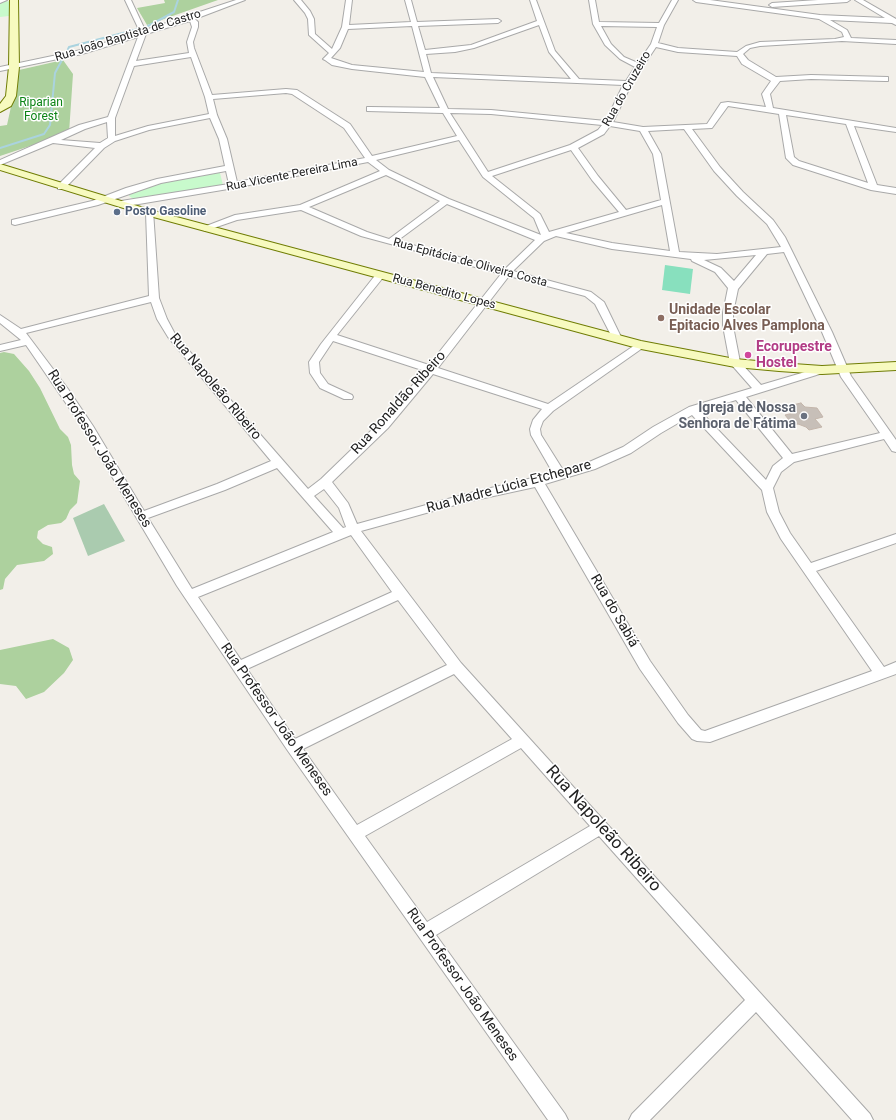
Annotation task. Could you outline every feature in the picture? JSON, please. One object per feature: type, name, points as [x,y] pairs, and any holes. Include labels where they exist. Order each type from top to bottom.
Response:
[{"type":"main road","points":[[0,110],[7,104],[11,96],[14,68],[10,18],[14,0]]},
{"type":"main road","name":"Rua Benedito Lopes","points":[[0,167],[150,213],[641,346],[735,363],[822,370],[896,366]]},
{"type":"street","points":[[0,1],[4,0]]},
{"type":"street","points":[[112,139],[110,132],[111,118],[143,32],[128,0]]},
{"type":"street","name":"Rua João Baptista de Castro","points":[[0,69],[14,68],[82,52],[191,18],[242,0]]},
{"type":"street","points":[[297,0],[308,12],[312,35],[333,53]]},
{"type":"street","points":[[349,0],[345,27],[337,48],[327,59],[344,65],[428,75],[628,83]]},
{"type":"street","points":[[408,0],[428,75],[445,111],[486,175],[537,216],[541,222],[543,237]]},
{"type":"street","points":[[533,0],[553,54],[577,81]]},
{"type":"street","points":[[592,0],[596,24],[614,52],[638,66]]},
{"type":"street","name":"Rua do Cruzeiro","points":[[486,175],[573,147],[595,136],[608,125],[628,83],[654,44],[661,25],[675,0]]},
{"type":"street","points":[[696,0],[820,16],[895,22]]},
{"type":"street","points":[[748,6],[847,0]]},
{"type":"street","points":[[858,0],[895,22]]},
{"type":"street","points":[[820,16],[845,31],[848,36],[844,40]]},
{"type":"street","points":[[191,18],[195,22],[195,27],[190,42],[193,55],[209,97],[213,115],[223,139],[228,168],[234,186]]},
{"type":"street","points":[[345,27],[498,21]]},
{"type":"street","points":[[421,52],[454,50],[472,47],[542,22]]},
{"type":"street","points":[[596,24],[661,25]]},
{"type":"street","points":[[654,44],[678,50],[739,54],[748,47],[760,44],[844,40],[896,42]]},
{"type":"street","points":[[739,54],[745,62],[775,80],[789,78],[885,79]]},
{"type":"street","points":[[130,64],[193,55]]},
{"type":"street","points":[[770,110],[766,94],[775,80]]},
{"type":"street","points":[[209,97],[286,91],[294,92],[347,126],[370,159],[386,172],[446,202],[543,237],[624,212],[665,202]]},
{"type":"street","points":[[370,109],[523,114],[643,129],[711,125],[724,105],[727,104],[896,130]]},
{"type":"street","points":[[782,112],[790,158],[792,161],[827,174],[874,188],[896,191]]},
{"type":"street","points":[[62,187],[101,146],[112,139],[148,128],[213,115]]},
{"type":"street","points":[[0,163],[82,127],[111,118]]},
{"type":"street","points":[[849,122],[874,188]]},
{"type":"street","points":[[686,127],[717,169],[740,194],[770,222],[788,249],[842,369],[854,391],[892,441],[790,459],[777,469],[767,488]]},
{"type":"street","points":[[643,129],[657,154],[675,252]]},
{"type":"street","name":"Rua Vicente Pereira Lima","points":[[121,204],[234,186],[370,159],[461,137]]},
{"type":"street","points":[[52,141],[101,146]]},
{"type":"street","points":[[573,147],[595,178],[624,212]]},
{"type":"street","points":[[15,222],[107,200],[129,190],[160,181],[228,168]]},
{"type":"street","points":[[205,228],[231,219],[302,207],[386,172]]},
{"type":"street","points":[[390,242],[446,202]]},
{"type":"street","name":"Rua Epitácia de Oliveira Costa","points":[[302,207],[364,234],[578,291],[594,297],[603,309],[617,339]]},
{"type":"street","name":"Rua Napoleão Ribeiro","points":[[150,213],[154,298],[162,319],[180,347],[278,463],[307,495],[347,532],[399,594],[456,667],[864,1120]]},
{"type":"street","points":[[556,232],[612,246],[675,252],[689,256],[718,270],[727,278],[733,288]]},
{"type":"street","name":"Rua Ronaldão Ribeiro","points":[[307,495],[325,482],[384,424],[431,370],[484,304],[507,272],[543,237]]},
{"type":"street","points":[[689,256],[717,257],[788,249]]},
{"type":"street","points":[[758,389],[735,363],[728,326],[729,308],[733,288],[764,252]]},
{"type":"street","points":[[717,257],[734,261],[749,269]]},
{"type":"street","points":[[348,397],[324,386],[315,373],[314,362],[316,355],[380,275]]},
{"type":"street","points":[[0,348],[24,337],[154,298]]},
{"type":"street","name":"Rua Professor João Meneses","points":[[0,318],[24,337],[89,429],[190,595],[293,747],[426,932],[558,1120]]},
{"type":"street","points":[[332,336],[549,408]]},
{"type":"street","points":[[560,476],[540,444],[535,429],[538,420],[549,408],[641,346]]},
{"type":"street","name":"Rua Madre Lúcia Etchepare","points":[[190,595],[347,532],[466,498],[560,476],[610,459],[693,410],[822,370]]},
{"type":"street","points":[[738,395],[790,459]]},
{"type":"street","points":[[693,410],[767,488],[777,522],[808,569],[882,674],[896,668]]},
{"type":"street","points":[[141,516],[221,487],[278,463]]},
{"type":"street","points":[[325,482],[344,506],[347,532]]},
{"type":"street","name":"Rua do Sabiá","points":[[538,482],[645,665],[683,719],[697,735],[705,737],[710,736],[882,674]]},
{"type":"street","points":[[808,569],[896,538]]},
{"type":"street","points":[[239,667],[399,594]]},
{"type":"street","points":[[293,747],[456,667]]},
{"type":"street","points":[[356,834],[523,740]]},
{"type":"street","points":[[426,932],[601,827]]},
{"type":"street","points":[[638,1120],[756,1000]]},
{"type":"green space","points":[[164,0],[218,0],[147,25],[137,8],[165,3]]},
{"type":"green space","points":[[10,1],[9,16],[0,17],[0,2]]},
{"type":"green space","name":"Riparian Forest","points":[[63,60],[73,74],[69,133],[0,156],[0,126],[7,125],[19,70]]},
{"type":"green space","points":[[220,173],[223,185],[138,199],[129,196],[130,193],[136,190],[171,181]]},
{"type":"green space","points":[[665,265],[693,269],[690,294],[662,290]]},
{"type":"green space","points":[[4,352],[14,354],[29,371],[40,388],[60,429],[68,437],[71,445],[74,474],[80,481],[77,503],[70,510],[66,519],[61,523],[48,525],[38,531],[37,538],[43,544],[52,547],[53,554],[44,561],[17,565],[5,579],[3,589],[0,590],[0,353]]},
{"type":"green space","points":[[104,504],[125,541],[88,556],[73,518]]},
{"type":"green space","points":[[53,639],[69,648],[73,660],[64,673],[44,692],[26,699],[16,686],[0,684],[0,650]]},
{"type":"building","name":"Igreja de Nossa Senhora de Fátima","points":[[801,403],[805,407],[817,408],[823,417],[815,419],[822,427],[809,430],[798,424],[793,425],[785,415],[794,413],[788,406]]},
{"type":"waterway","points":[[148,26],[174,12],[178,0]]},
{"type":"waterway","points":[[66,54],[69,47],[138,29]]},
{"type":"waterway","points":[[0,148],[44,134],[50,125],[55,73],[62,60]]},
{"type":"place","name":"Posto Gasoline","points":[[117,212]]},
{"type":"place","name":"Unidade Escolar Epitacio Alves Pamplona","points":[[661,318]]},
{"type":"place","name":"Ecorupestre Hostel","points":[[748,355]]},
{"type":"place","name":"Igreja de Nossa Senhora de Fátima","points":[[804,416]]}]
